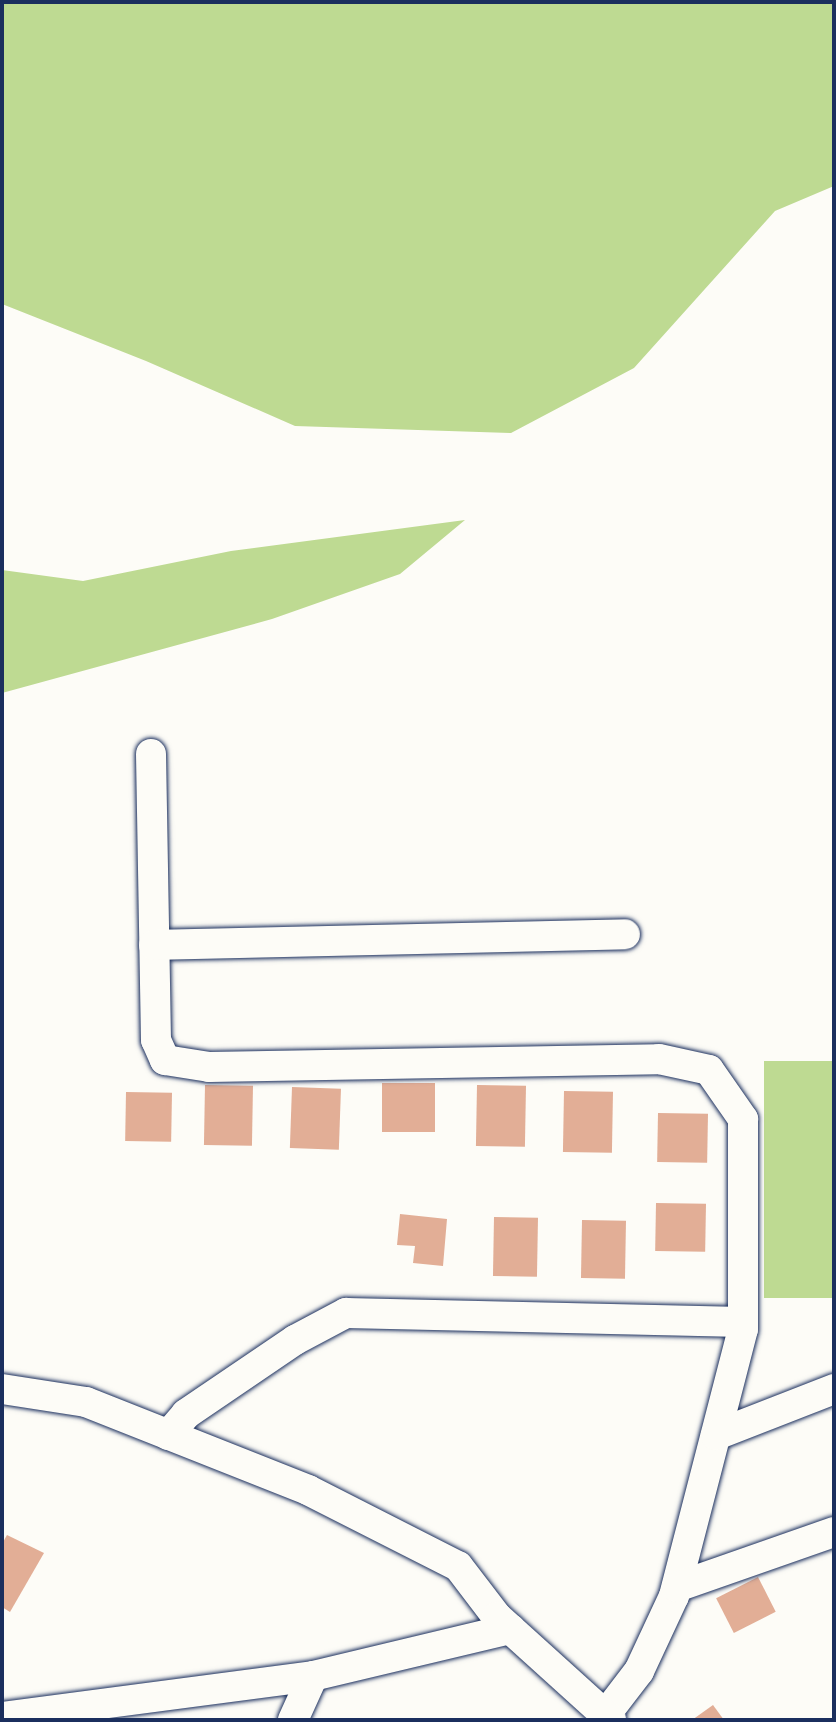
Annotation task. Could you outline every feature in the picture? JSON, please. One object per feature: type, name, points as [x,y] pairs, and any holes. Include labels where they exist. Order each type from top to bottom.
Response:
[{"type":"street","points":[[2,1389],[86,1402],[308,1490],[458,1566],[510,1629],[609,1717],[639,1671],[677,1587],[743,1322],[743,1119],[709,1070],[659,1059],[209,1067],[165,1060],[156,1040],[151,754]]},
{"type":"street","points":[[154,945],[625,934]]},
{"type":"street","points":[[168,1435],[186,1414],[295,1340],[346,1313],[743,1322]]},
{"type":"street","points":[[716,1435],[834,1389]]},
{"type":"street","points":[[677,1587],[834,1532]]},
{"type":"street","points":[[2,1717],[313,1676],[510,1629]]},
{"type":"street","points":[[293,1720],[313,1676]]},
{"type":"green space","points":[[2,2],[834,2],[834,186],[775,211],[634,368],[511,433],[295,426],[146,361],[2,304]]},
{"type":"green space","points":[[465,520],[400,574],[272,619],[2,693],[2,570],[83,581],[231,551]]},
{"type":"green space","points":[[764,1061],[834,1061],[834,1298],[764,1298]]},
{"type":"building","points":[[382,1083],[435,1083],[435,1132],[382,1132]]},
{"type":"building","points":[[205,1085],[253,1086],[252,1146],[204,1145]]},
{"type":"building","points":[[477,1085],[526,1086],[525,1147],[476,1146]]},
{"type":"building","points":[[292,1087],[341,1089],[339,1150],[290,1148]]},
{"type":"building","points":[[564,1091],[613,1092],[612,1153],[563,1152]]},
{"type":"building","points":[[126,1092],[172,1093],[171,1142],[125,1141]]},
{"type":"building","points":[[658,1113],[708,1114],[707,1163],[657,1162]]},
{"type":"building","points":[[656,1203],[706,1204],[705,1252],[655,1251]]},
{"type":"building","points":[[400,1214],[447,1219],[443,1266],[413,1263],[415,1246],[397,1245]]},
{"type":"building","points":[[494,1217],[538,1218],[537,1277],[493,1276]]},
{"type":"building","points":[[582,1220],[626,1221],[625,1279],[581,1278]]},
{"type":"building","points":[[7,1535],[44,1553],[10,1612],[2,1607],[2,1544]]},
{"type":"building","points":[[758,1577],[776,1612],[734,1633],[716,1598]]},
{"type":"building","points":[[713,1705],[724,1720],[692,1720]]}]
